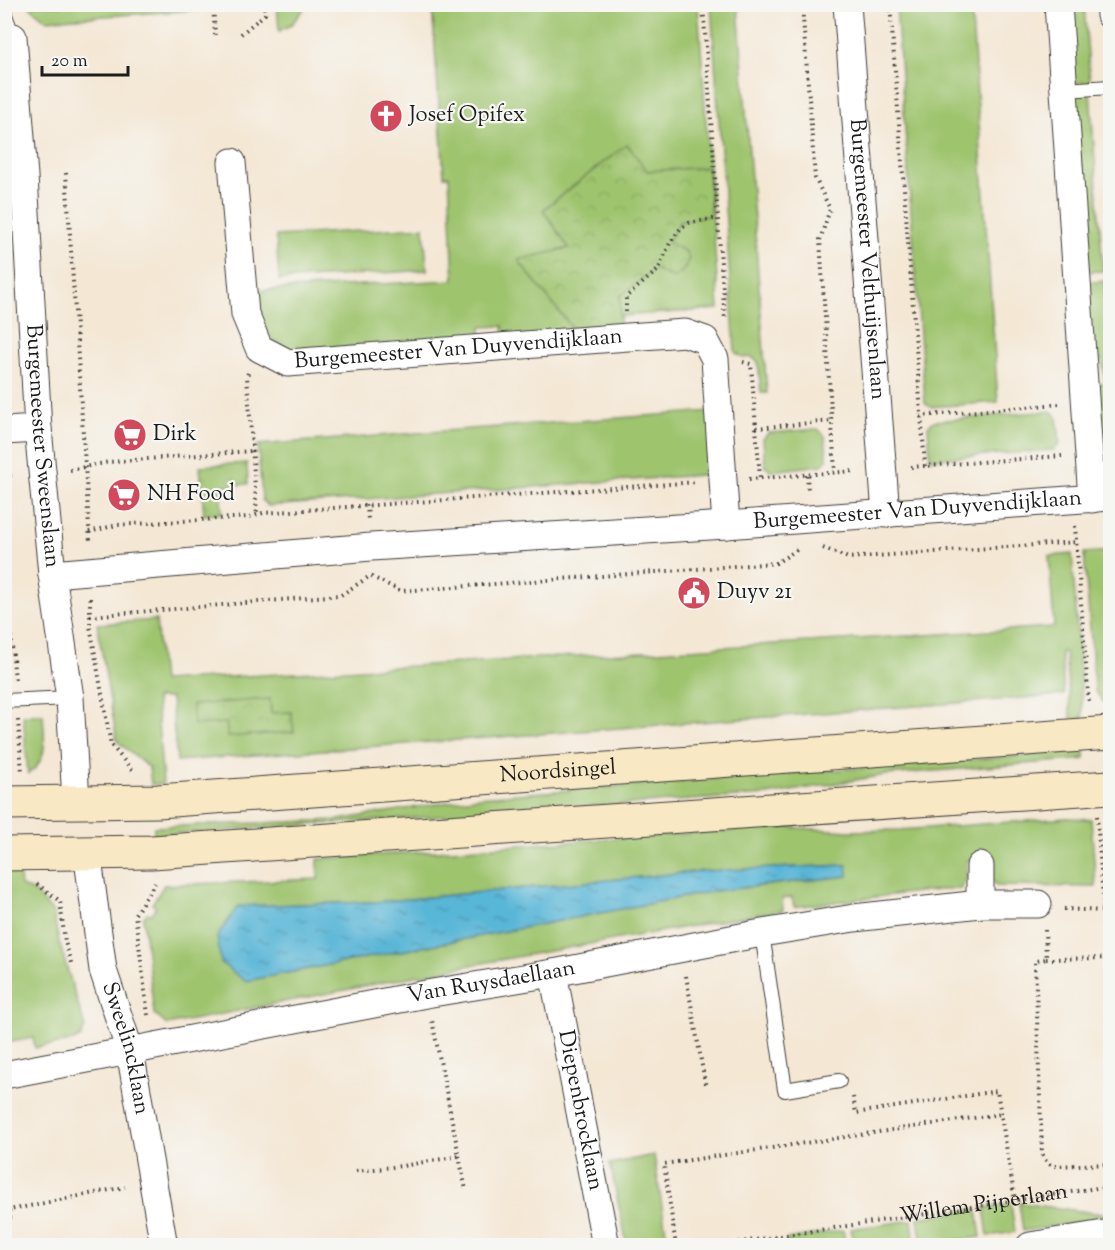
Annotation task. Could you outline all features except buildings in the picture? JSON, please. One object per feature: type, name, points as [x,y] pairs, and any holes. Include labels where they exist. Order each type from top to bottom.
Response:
[{"type":"main road","name":"Noordsingel","points":[[4,803],[145,801],[1101,733]]},
{"type":"main road","points":[[4,854],[152,852],[1103,788]]},
{"type":"main road","name":"Burgemeester Sweenslaan","points":[[76,801],[87,852]]},
{"type":"street","name":"Burgemeester Velthuijsenlaan","points":[[847,4],[886,514]]},
{"type":"street","points":[[1058,4],[1092,499]]},
{"type":"street","points":[[1110,4],[1110,15]]},
{"type":"street","name":"Burgemeester Sweenslaan","points":[[8,19],[24,176],[38,429],[52,574],[70,698],[76,801]]},
{"type":"street","name":"Burgemeester Van Duyvendijklaan","points":[[232,162],[245,314],[260,348],[288,363],[685,333],[705,339],[715,359],[726,525]]},
{"type":"street","points":[[4,431],[38,429]]},
{"type":"street","name":"Burgemeester Van Duyvendijklaan","points":[[52,574],[371,547],[1092,499]]},
{"type":"street","name":"Sweelincklaan","points":[[87,852],[103,970],[130,1051],[164,1245]]},
{"type":"street","points":[[980,866],[980,904]]},
{"type":"street","name":"Van Ruysdaellaan","points":[[4,1075],[426,994],[854,918],[980,904],[1042,906]]},
{"type":"street","name":"Diepenbrocklaan","points":[[553,973],[606,1245]]},
{"type":"street","name":"Willem Pijperlaan","points":[[1030,1245],[1110,1233]]},
{"type":"lane","points":[[1065,90],[1110,87]]},
{"type":"lane","points":[[4,701],[70,698]]},
{"type":"lane","points":[[762,933],[785,1090],[839,1081]]},
{"type":"path","points":[[213,4],[214,35]]},
{"type":"path","points":[[242,34],[265,14],[264,4]]},
{"type":"path","points":[[704,4],[726,333],[705,339]]},
{"type":"path","name":"Burgemeester Velthuijsenlaan","points":[[802,4],[815,178],[830,208],[820,240],[835,472]]},
{"type":"path","name":"Burgemeester Velthuijsenlaan","points":[[890,4],[924,466]]},
{"type":"path","points":[[66,173],[89,532],[90,626],[111,745],[143,783],[145,801]]},
{"type":"path","points":[[628,337],[626,297],[658,270],[670,243],[680,229],[689,223],[718,218]]},
{"type":"path","points":[[256,515],[247,376],[260,348]]},
{"type":"path","points":[[741,362],[751,364],[760,478]]},
{"type":"path","points":[[920,416],[1062,404]]},
{"type":"path","points":[[756,428],[832,421]]},
{"type":"path","points":[[4,476],[42,474],[110,462],[251,451]]},
{"type":"path","name":"Burgemeester Van Duyvendijklaan","points":[[89,532],[117,525],[249,517],[274,512],[1089,453]]},
{"type":"path","points":[[1092,499],[1077,542],[1101,733]]},
{"type":"path","name":"Burgemeester Van Duyvendijklaan","points":[[819,546],[848,558],[1077,542]]},
{"type":"path","name":"Burgemeester Van Duyvendijklaan","points":[[90,616],[341,595],[370,576],[401,591],[776,563],[801,548]]},
{"type":"path","points":[[1103,788],[1104,911]]},
{"type":"path","points":[[130,1051],[149,1013],[135,914],[156,882],[152,852]]},
{"type":"path","points":[[1046,959],[1042,906],[1104,911],[1110,914]]},
{"type":"path","points":[[1104,911],[1110,909]]},
{"type":"path","points":[[681,949],[706,1088]]},
{"type":"path","points":[[1110,957],[1035,961],[1042,1153],[1047,1163],[1053,1166],[1110,1164]]},
{"type":"path","points":[[426,994],[466,1190]]},
{"type":"path","points":[[839,1081],[852,1091],[856,1113],[997,1091],[1015,1200]]},
{"type":"path","points":[[676,1245],[664,1164],[1000,1114]]},
{"type":"path","points":[[357,1172],[402,1167],[459,1156]]},
{"type":"path","points":[[4,1219],[10,1218],[9,1210],[153,1181]]},
{"type":"path","name":"Willem Pijperlaan","points":[[715,1245],[1110,1186]]},
{"type":"green space","points":[[209,4],[209,9],[46,20],[28,5]]},
{"type":"green space","points":[[277,4],[307,5],[291,25],[279,31]]},
{"type":"green space","points":[[432,5],[698,5],[719,309],[620,316],[620,329],[504,338],[503,326],[481,327],[481,339],[293,351],[267,338],[250,291],[454,280],[449,176],[444,176]]},
{"type":"green space","points":[[711,5],[738,5],[767,393],[761,393],[758,362],[751,357],[743,358],[735,352]]},
{"type":"green space","points":[[896,5],[971,5],[998,402],[931,407],[925,403]]},
{"type":"green space","points":[[1064,5],[1084,5],[1090,82],[1069,83]]},
{"type":"green space","points":[[1090,92],[1103,271],[1083,272],[1070,94]]},
{"type":"green space","points":[[627,144],[647,171],[708,167],[711,215],[679,222],[668,243],[685,251],[689,258],[685,267],[673,278],[655,269],[620,296],[620,329],[576,333],[518,260],[569,248],[543,210]]},
{"type":"green space","points":[[424,227],[427,270],[279,280],[276,236]]},
{"type":"green space","points":[[1104,281],[1110,381],[1110,447],[1095,449],[1090,384],[1105,383],[1102,359],[1089,360],[1084,283]]},
{"type":"green space","points":[[711,411],[715,474],[268,506],[262,500],[258,445]]},
{"type":"green space","points":[[1051,411],[1057,417],[1060,444],[1054,450],[932,459],[930,456],[928,426],[934,421]]},
{"type":"green space","points":[[818,429],[825,436],[827,459],[822,465],[772,471],[765,466],[763,439],[768,433]]},
{"type":"green space","points":[[247,463],[248,484],[220,486],[222,513],[204,515],[200,466]]},
{"type":"green space","points":[[1110,551],[1110,691],[1103,702],[1095,691],[1084,553]]},
{"type":"green space","points":[[1072,554],[1083,718],[1071,719],[1065,652],[1061,652],[1064,695],[177,761],[171,698],[156,698],[163,784],[151,784],[149,768],[117,741],[97,624],[156,620],[162,681],[1054,627],[1049,556]]},
{"type":"green space","points":[[270,699],[271,713],[291,712],[294,732],[228,737],[226,723],[194,725],[192,705]]},
{"type":"green space","points":[[43,714],[43,754],[40,762],[28,774],[23,715]]},
{"type":"green space","points":[[1085,751],[1085,759],[885,775],[767,795],[154,835],[154,827],[338,820],[479,797]]},
{"type":"green space","points":[[1067,818],[1091,819],[1096,887],[996,886],[989,874],[988,859],[967,860],[967,878],[961,889],[794,907],[792,897],[782,899],[783,910],[471,965],[167,1025],[154,1014],[143,918],[147,913],[151,914],[156,907],[152,904],[164,885],[318,879],[318,859],[784,827],[849,831],[900,830]],"holes":[[[846,865],[848,876],[715,891],[245,981],[238,906],[377,902],[703,871]]]},
{"type":"green space","points":[[19,869],[21,886],[33,891],[53,912],[59,942],[85,1027],[81,1037],[73,1041],[35,1048],[33,1038],[5,1043],[5,870]]},
{"type":"green space","points":[[654,1155],[668,1245],[627,1245],[610,1164]]},
{"type":"green space","points":[[1019,1203],[1110,1215],[1110,1218],[1023,1231]]},
{"type":"green space","points":[[1011,1204],[1015,1232],[988,1236],[984,1208]]},
{"type":"green space","points":[[977,1209],[981,1237],[922,1245],[918,1218]]},
{"type":"green space","points":[[912,1220],[915,1245],[854,1245],[851,1229]]},
{"type":"green space","points":[[843,1230],[846,1245],[788,1245],[787,1239]]},
{"type":"water","points":[[847,865],[848,876],[715,891],[245,981],[221,963],[217,937],[238,906],[377,902],[703,871]]},
{"type":"place","name":"Josef Opifex","points":[[386,116]]},
{"type":"place","name":"Dirk","points":[[130,435]]},
{"type":"place","name":"NH Food","points":[[124,495]]},
{"type":"place","name":"Duyv 21","points":[[694,593]]}]
